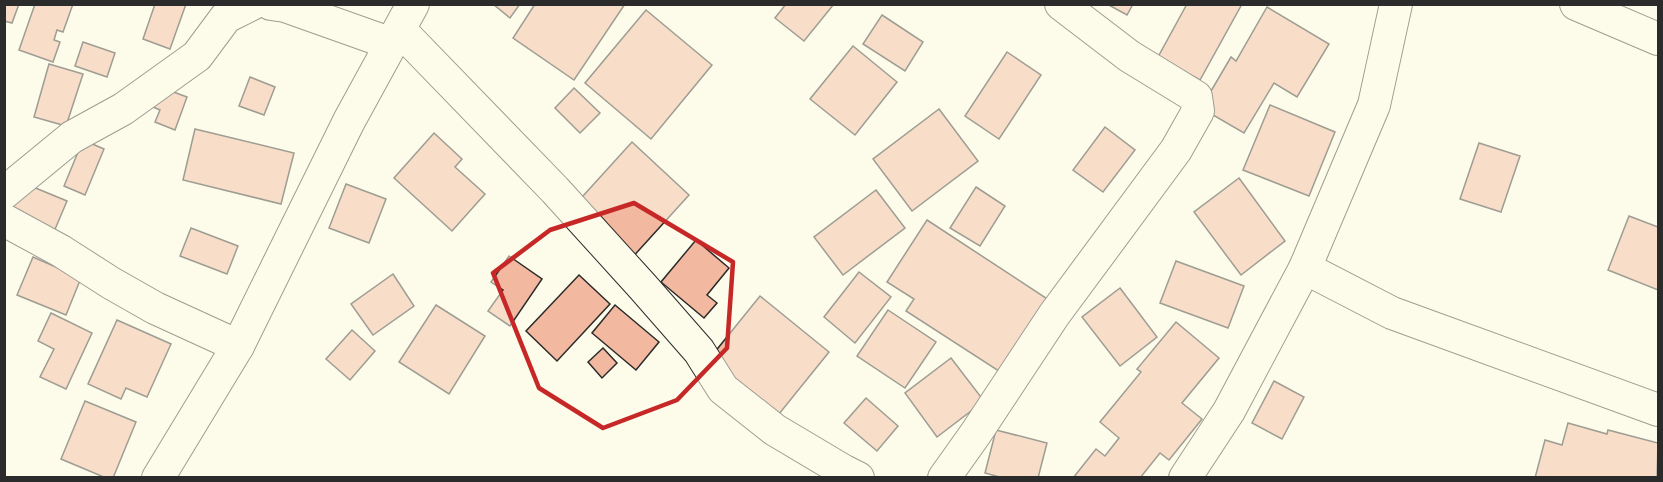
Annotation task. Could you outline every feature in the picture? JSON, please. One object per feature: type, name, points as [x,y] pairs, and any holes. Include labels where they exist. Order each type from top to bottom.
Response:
[{"type":"street","points":[[4,193],[72,137],[123,109],[197,56],[226,17],[252,4]]},
{"type":"street","points":[[271,4],[402,26],[564,199],[699,351],[723,389],[775,430],[858,477]]},
{"type":"street","points":[[945,477],[1054,315],[1176,150],[1198,111],[1196,97],[1129,56],[1061,4]]},
{"type":"street","points":[[1185,477],[1229,411],[1305,268],[1374,105],[1396,4]]},
{"type":"street","points":[[1576,4],[1659,39]]},
{"type":"street","points":[[158,477],[238,346],[349,121],[402,26]]},
{"type":"street","points":[[4,220],[61,251],[155,308],[238,346]]},
{"type":"street","points":[[1305,268],[1392,313],[1659,410]]},
{"type":"highlighted area","points":[[634,203],[733,262],[727,348],[677,400],[603,428],[539,388],[493,273],[550,230]]},
{"type":"building","points":[[4,4],[19,4],[12,23],[4,21]]},
{"type":"building","points":[[35,4],[73,4],[63,32],[57,30],[54,40],[60,42],[53,62],[19,50]]},
{"type":"building","points":[[155,4],[186,4],[170,49],[143,39]]},
{"type":"building","points":[[493,4],[520,4],[510,18]]},
{"type":"building","points":[[535,4],[625,4],[574,80],[513,38]]},
{"type":"building","points":[[786,4],[834,4],[804,41],[775,18]]},
{"type":"building","points":[[1107,4],[1133,4],[1127,15]]},
{"type":"building","points":[[1187,4],[1242,4],[1200,80],[1158,57]]},
{"type":"building","points":[[1267,7],[1329,44],[1297,97],[1274,83],[1244,133],[1201,108],[1231,57],[1236,61]]},
{"type":"building","points":[[646,10],[712,65],[651,139],[585,83]]},
{"type":"building","points":[[882,15],[923,42],[905,71],[863,44]]},
{"type":"building","points":[[83,42],[115,53],[107,77],[75,66]]},
{"type":"building","points":[[853,46],[897,82],[855,135],[810,99]]},
{"type":"building","points":[[1007,52],[1041,75],[999,139],[965,116]]},
{"type":"building","points":[[49,64],[83,74],[66,126],[34,117]]},
{"type":"building","points":[[250,77],[275,87],[264,115],[239,106]]},
{"type":"building","points":[[160,87],[187,97],[175,130],[155,122],[160,110],[153,107]]},
{"type":"building","points":[[574,88],[600,113],[580,133],[555,108]]},
{"type":"building","points":[[1270,105],[1335,132],[1309,196],[1243,170]]},
{"type":"building","points":[[939,109],[978,161],[912,211],[873,159]]},
{"type":"building","points":[[1105,127],[1135,150],[1103,192],[1073,170]]},
{"type":"building","points":[[195,129],[294,153],[281,204],[183,180]]},
{"type":"building","points":[[434,133],[462,159],[455,167],[485,194],[452,231],[394,178]]},
{"type":"building","points":[[83,140],[104,149],[85,195],[64,186]]},
{"type":"building","points":[[632,142],[689,195],[630,260],[573,207]]},
{"type":"building","points":[[1479,143],[1520,156],[1501,212],[1460,199]]},
{"type":"building","points":[[1239,178],[1285,241],[1241,275],[1194,212]]},
{"type":"building","points":[[21,182],[67,201],[53,234],[7,215]]},
{"type":"building","points":[[346,184],[386,199],[369,243],[329,228]]},
{"type":"building","points":[[976,187],[1005,206],[980,246],[950,228]]},
{"type":"building","points":[[876,190],[905,228],[843,275],[814,237]]},
{"type":"building","points":[[1629,216],[1658,227],[1658,290],[1608,270]]},
{"type":"building","points":[[927,220],[1055,304],[1008,377],[906,311],[914,299],[887,282]]},
{"type":"building","points":[[191,228],[238,246],[227,274],[180,256]]},
{"type":"building","points":[[696,240],[729,268],[707,295],[717,303],[704,318],[661,282]]},
{"type":"building","points":[[509,256],[542,279],[510,326],[488,311],[503,290],[491,282]]},
{"type":"building","points":[[33,257],[81,278],[66,315],[17,295]]},
{"type":"building","points":[[1176,261],[1244,286],[1228,328],[1160,303]]},
{"type":"building","points":[[859,272],[891,297],[855,343],[824,317]]},
{"type":"building","points":[[393,274],[414,306],[373,335],[351,304]]},
{"type":"building","points":[[579,275],[610,304],[557,361],[526,331]]},
{"type":"building","points":[[1120,288],[1157,337],[1120,366],[1082,317]]},
{"type":"building","points":[[760,296],[829,352],[779,414],[710,358]]},
{"type":"building","points":[[436,305],[485,336],[449,394],[399,362]]},
{"type":"building","points":[[615,305],[659,342],[636,370],[592,333]]},
{"type":"building","points":[[888,310],[936,342],[905,388],[857,356]]},
{"type":"building","points":[[51,313],[92,333],[66,389],[40,377],[54,349],[38,341]]},
{"type":"building","points":[[117,320],[171,344],[147,397],[126,388],[121,399],[88,384]]},
{"type":"building","points":[[1176,322],[1219,358],[1182,403],[1202,419],[1169,460],[1160,453],[1140,478],[1073,478],[1096,449],[1105,456],[1119,438],[1100,422],[1141,372],[1137,369]]},
{"type":"building","points":[[352,330],[375,351],[350,380],[326,359]]},
{"type":"building","points":[[603,348],[617,363],[602,378],[588,362]]},
{"type":"building","points":[[951,358],[984,401],[937,437],[905,393]]},
{"type":"building","points":[[1274,381],[1304,397],[1282,439],[1252,423]]},
{"type":"building","points":[[866,398],[898,426],[877,451],[844,423]]},
{"type":"building","points":[[85,401],[136,422],[113,478],[106,478],[61,459]]},
{"type":"building","points":[[1568,423],[1607,434],[1608,430],[1658,443],[1657,478],[1535,478],[1545,440],[1562,445]]},
{"type":"building","points":[[996,430],[1047,443],[1038,478],[1003,478],[985,473]]}]
